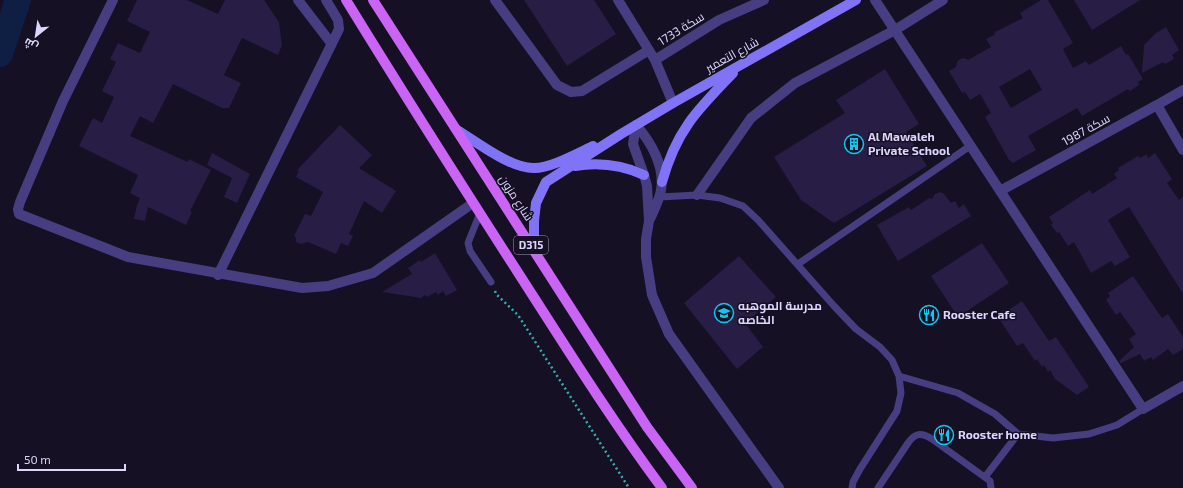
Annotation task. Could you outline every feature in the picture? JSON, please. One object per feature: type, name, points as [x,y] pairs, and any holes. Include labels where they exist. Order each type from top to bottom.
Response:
[{"type":"main road","name":"D315","points":[[346,0],[558,336],[643,463],[662,488]]},
{"type":"main road","name":"شارع مزون","points":[[373,0],[647,426],[692,488]]},
{"type":"main road","name":"شارع التعمير","points":[[534,250],[534,221],[536,203],[546,182],[673,103],[856,0]]},
{"type":"main road","points":[[662,182],[672,151],[688,123],[708,99],[742,65]]},
{"type":"main road","name":"شارع التعمير","points":[[457,130],[498,156],[518,166],[534,168],[556,163],[621,134]]},
{"type":"main road","points":[[572,167],[584,165],[609,165],[621,167],[644,175]]},
{"type":"street","points":[[113,0],[63,101],[20,202],[18,209],[19,214],[128,257],[302,288],[328,286],[373,273],[473,203]]},
{"type":"street","points":[[298,0],[331,44]]},
{"type":"street","points":[[218,274],[339,29],[338,20],[326,0]]},
{"type":"street","points":[[495,0],[557,85],[571,92],[582,91],[649,50]]},
{"type":"street","points":[[618,0],[655,60],[673,103]]},
{"type":"street","name":"سكة 1733","points":[[655,60],[719,20],[764,0]]},
{"type":"street","points":[[875,0],[1143,409],[1183,386]]},
{"type":"street","points":[[698,195],[751,118],[795,83],[895,30],[943,0]]},
{"type":"street","name":"سكة 1987","points":[[1000,191],[1157,106],[1183,90]]},
{"type":"street","points":[[1157,106],[1183,150]]},
{"type":"street","points":[[636,125],[644,134],[654,150],[660,167],[662,182],[660,197],[649,221]]},
{"type":"street","points":[[636,125],[633,144],[647,186],[649,221],[646,251],[648,276],[652,295],[669,334],[779,488]]},
{"type":"lane","points":[[798,264],[970,146]]},
{"type":"lane","points":[[660,197],[698,195],[720,198],[743,206],[758,220],[845,318],[880,347],[892,360],[899,376],[901,393],[897,411],[860,469],[852,488]]},
{"type":"lane","points":[[480,213],[468,242],[470,251],[491,282]]},
{"type":"lane","points":[[899,376],[958,393],[995,414],[1018,434],[1053,438],[1089,434],[1117,426],[1143,409]]},
{"type":"lane","points":[[878,488],[912,437],[919,434],[932,438],[985,477],[990,481],[991,488]]},
{"type":"lane","points":[[985,477],[1018,434]]},
{"type":"path","points":[[491,282],[496,294],[518,315],[629,488]]},
{"type":"building","points":[[137,0],[187,0],[218,14],[225,0],[264,0],[279,22],[282,45],[278,55],[242,38],[224,75],[241,83],[229,108],[222,108],[173,84],[153,123],[140,116],[130,136],[188,162],[189,159],[211,170],[190,211],[192,212],[186,225],[148,207],[145,221],[134,219],[140,198],[130,193],[138,175],[79,146],[93,118],[102,123],[114,97],[102,91],[116,62],[110,59],[118,43],[140,53],[150,32],[127,21]]},
{"type":"building","points":[[524,0],[594,0],[616,34],[567,66]]},
{"type":"building","points":[[1041,0],[1048,0],[1073,43],[1063,49],[1073,68],[1086,61],[1089,65],[1121,46],[1126,55],[1128,54],[1143,79],[1138,82],[1139,85],[1130,91],[1128,89],[1082,116],[1077,108],[1028,136],[1036,150],[1013,163],[1009,160],[985,117],[991,113],[980,94],[970,100],[965,92],[962,93],[949,71],[956,67],[957,62],[960,59],[964,58],[968,60],[991,47],[986,39],[994,35],[995,32],[1023,18],[1020,13]],"holes":[[[1030,69],[1042,90],[1011,108],[999,87]]]},
{"type":"building","points":[[1074,0],[1140,0],[1092,30]]},
{"type":"building","points":[[1166,27],[1179,50],[1172,55],[1174,59],[1165,64],[1163,62],[1142,73],[1144,45],[1156,33]]},
{"type":"building","name":"Al Mawaleh Private School","points":[[885,69],[919,124],[906,132],[927,166],[834,223],[801,200],[774,157],[845,113],[836,100]]},
{"type":"building","points":[[340,125],[372,155],[359,168],[396,191],[382,213],[364,201],[349,234],[353,236],[348,246],[341,243],[336,254],[308,242],[301,244],[296,242],[296,238],[294,236],[305,214],[311,216],[323,192],[296,177],[299,171],[297,170]]},
{"type":"building","points":[[212,153],[250,174],[237,203],[224,197],[232,178],[207,165]]},
{"type":"building","points":[[1155,153],[1172,179],[1167,183],[1179,200],[1183,197],[1183,294],[1129,207],[1108,220],[1130,257],[1115,266],[1111,261],[1091,273],[1074,242],[1068,246],[1059,232],[1057,233],[1051,225],[1053,223],[1049,217],[1090,190],[1092,194],[1117,178],[1114,174],[1119,170],[1118,168],[1138,156],[1140,158],[1147,154],[1148,158]]},
{"type":"building","points":[[940,192],[944,194],[951,203],[955,201],[959,208],[964,204],[971,216],[898,261],[877,225],[909,207],[911,210],[929,198],[932,199],[935,194]]},
{"type":"building","points":[[982,243],[1009,283],[958,317],[931,276]]},
{"type":"building","points":[[435,253],[457,290],[446,296],[443,291],[438,295],[436,292],[427,297],[425,295],[421,298],[382,292],[412,274],[408,268]]},
{"type":"building","name":"مدرسة الموهبه الخاصه","points":[[739,256],[776,297],[745,323],[763,347],[737,369],[684,303]]},
{"type":"building","points":[[1133,276],[1162,318],[1168,314],[1183,337],[1183,349],[1173,355],[1168,349],[1153,360],[1151,357],[1144,361],[1140,354],[1121,363],[1119,361],[1134,347],[1129,339],[1136,334],[1120,312],[1116,315],[1106,300],[1110,296],[1108,293]]},
{"type":"building","points":[[1022,301],[1049,341],[1056,337],[1089,387],[1077,395],[1055,379],[1050,370],[1048,372],[1044,365],[1042,367],[1037,359],[1035,361],[1023,343],[1017,346],[998,317]]},
{"type":"waterway","points":[[0,54],[18,0]]},
{"type":"place","name":"Al Mawaleh Private School","points":[[854,144]]},
{"type":"place","name":"مدرسة الموهبه الخاصه","points":[[724,313]]},
{"type":"place","name":"Rooster Cafe","points":[[929,315]]},
{"type":"place","name":"Rooster home","points":[[944,435]]}]
